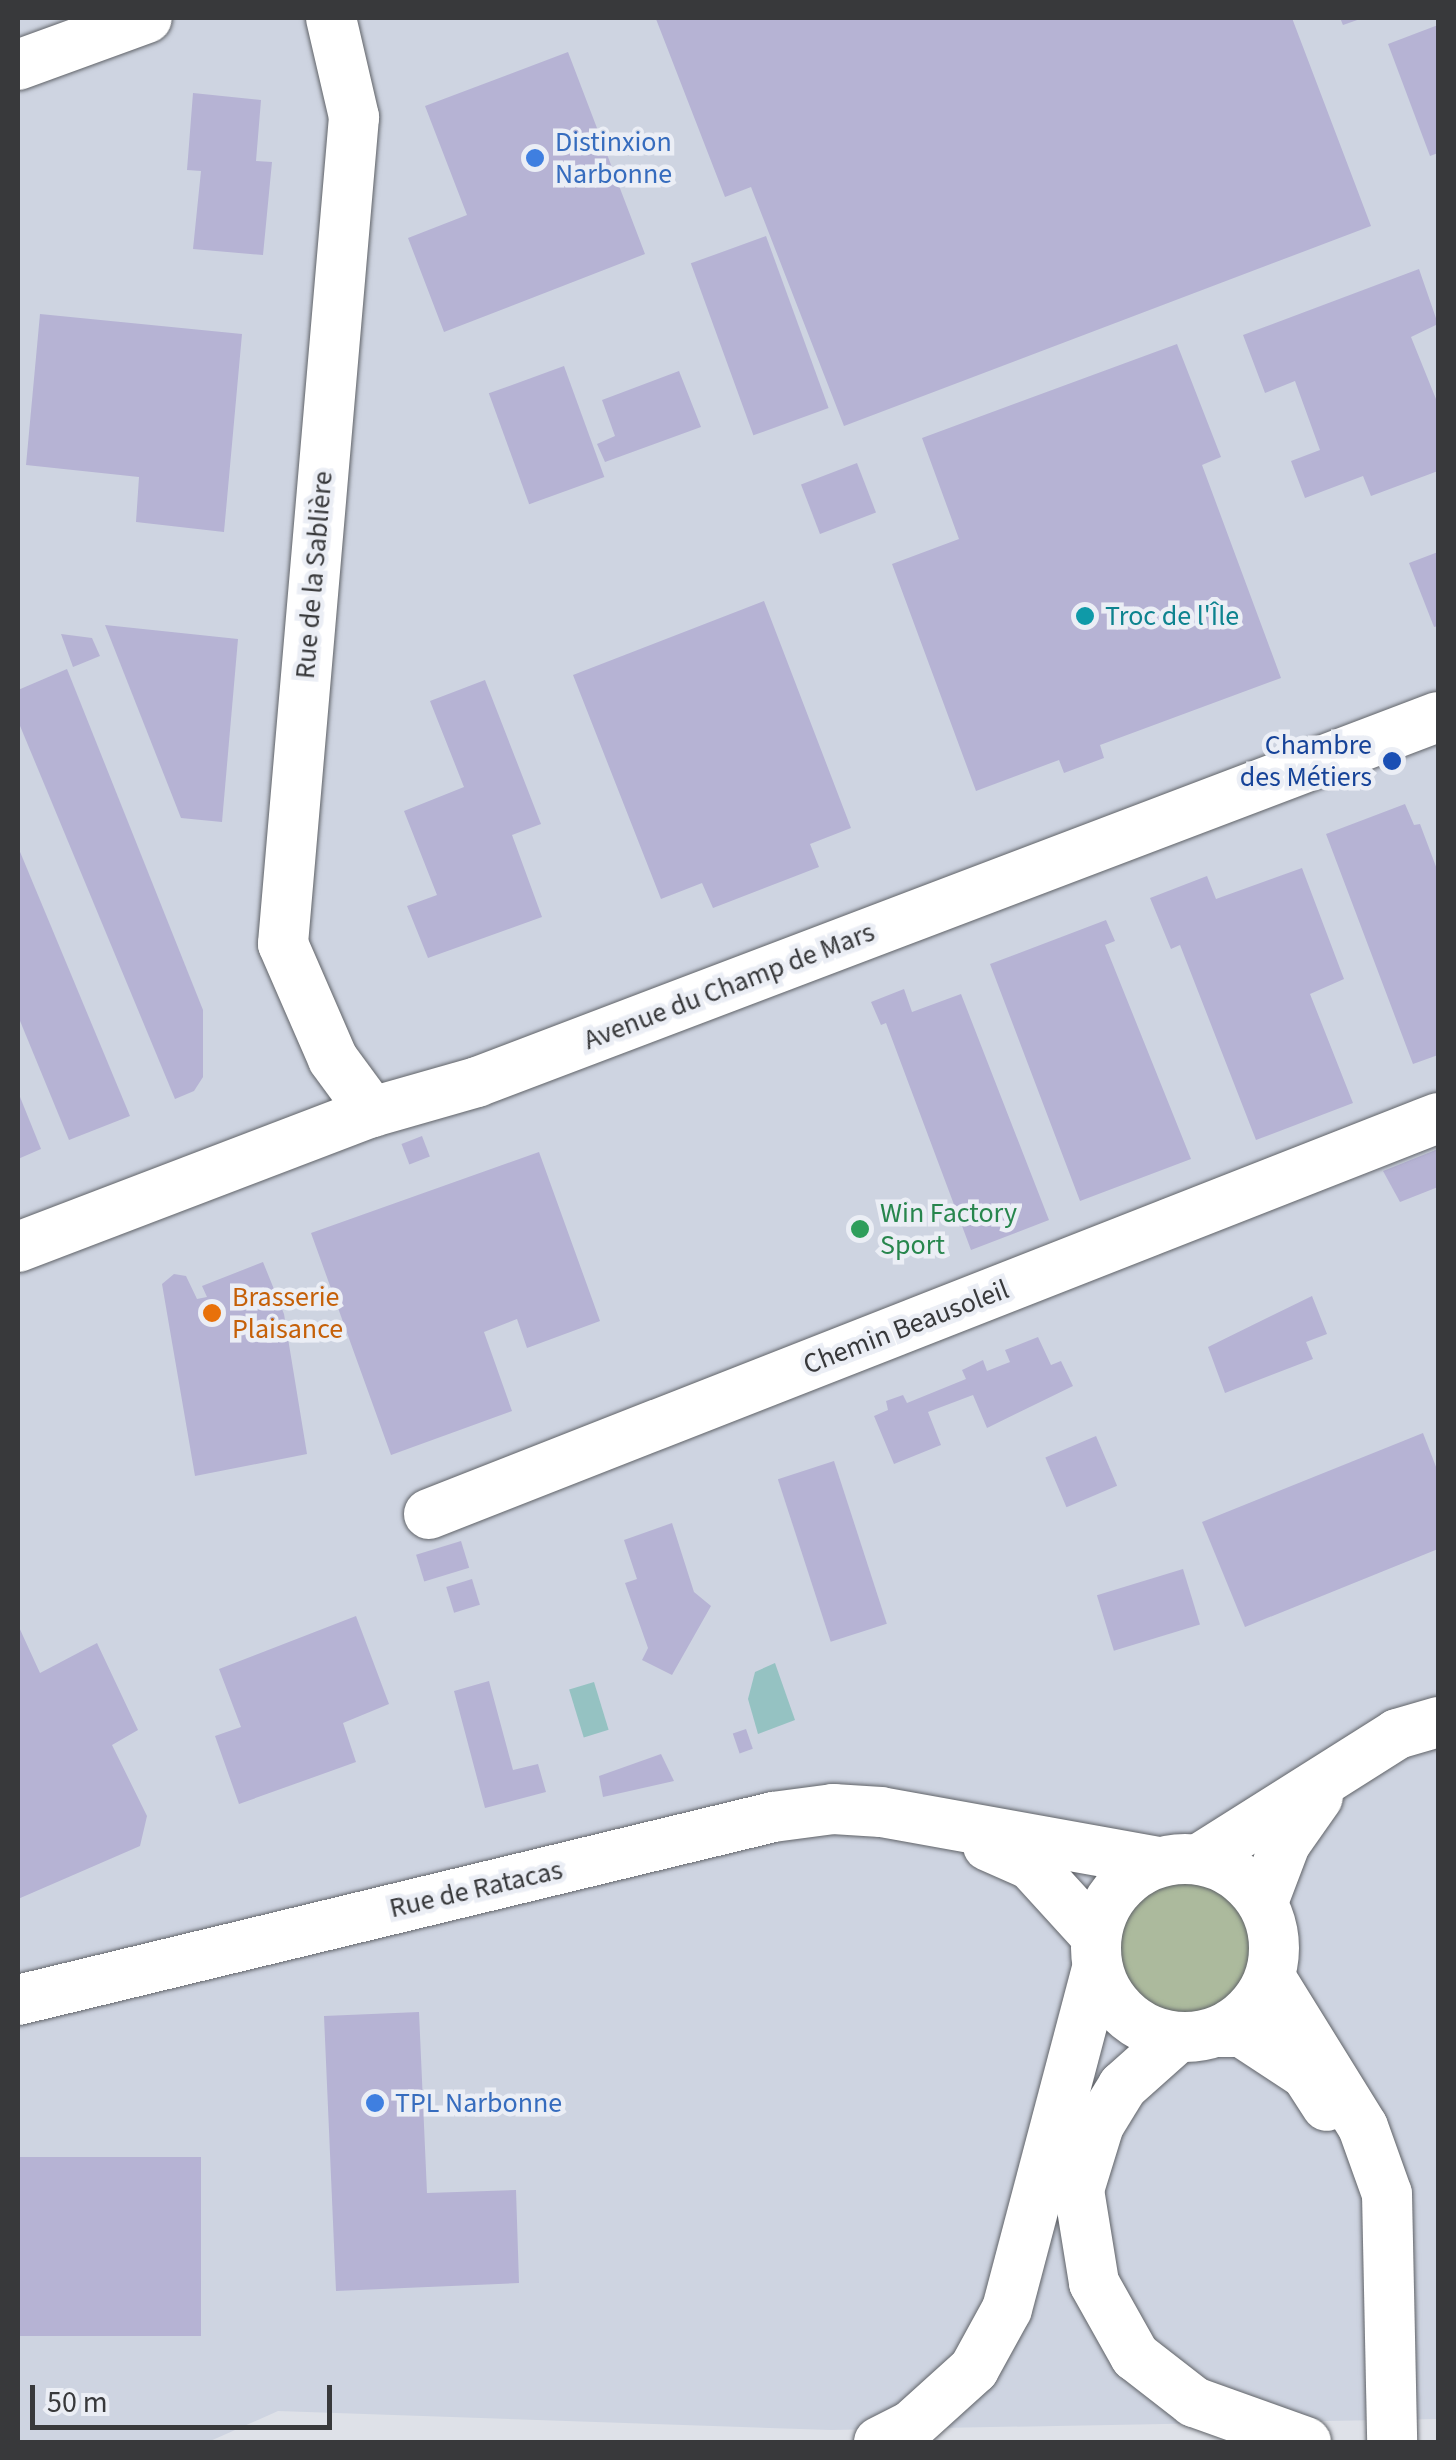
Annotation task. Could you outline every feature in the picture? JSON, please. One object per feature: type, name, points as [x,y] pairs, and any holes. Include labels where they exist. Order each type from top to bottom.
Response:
[{"type":"street","points":[[18,65],[147,18]]},
{"type":"street","name":"Rue de la Sablière","points":[[331,18],[354,117],[283,944],[298,990],[334,1059],[372,1112]]},
{"type":"street","name":"Avenue du Champ de Mars","points":[[18,1247],[372,1112],[477,1082],[1438,717]]},
{"type":"street","name":"Chemin Beausoleil","points":[[429,1514],[1438,1118]]},
{"type":"street","points":[[879,2442],[912,2426],[974,2369],[1007,2308],[1107,1901],[1397,1734],[1438,1722]]},
{"type":"street","points":[[1263,1902],[1285,1844],[1336,1772]]},
{"type":"street","name":"Rue de Ratacas","points":[[18,2000],[773,1817],[833,1809],[1180,1860]]},
{"type":"street","name":"Rue de Ratacas","points":[[938,1823],[1031,1865],[1096,1952]]},
{"type":"street","points":[[1180,1860],[1237,1873],[1263,1902],[1275,1952],[1270,1977],[1252,2007],[1198,2034],[1124,2086],[1099,2125],[1079,2190],[1094,2282],[1135,2356],[1194,2402],[1306,2442]]},
{"type":"street","points":[[1096,1952],[1111,2000],[1132,2021],[1198,2034],[1242,2032],[1306,2074],[1348,2136],[1363,2206],[1380,2422]]},
{"type":"street","points":[[1270,1977],[1363,2127],[1387,2194],[1380,2422]]},
{"type":"shaded area","points":[[18,18],[1438,18],[1438,2419],[831,2430],[278,2411],[208,2442],[18,2442]]},
{"type":"shaded area","points":[[775,1663],[795,1720],[758,1734],[748,1699],[755,1672]]},
{"type":"shaded area","points":[[594,1682],[609,1730],[584,1737],[569,1690]]},
{"type":"shaded area","points":[[1185,1881],[1211,1886],[1233,1900],[1247,1922],[1252,1948],[1247,1974],[1233,1996],[1211,2010],[1185,2015],[1159,2010],[1137,1996],[1123,1974],[1118,1948],[1123,1922],[1137,1900],[1159,1886]]},
{"type":"building","points":[[1292,18],[1371,226],[844,426],[751,187],[725,197],[656,19]]},
{"type":"building","points":[[1340,18],[1363,18],[1343,25]]},
{"type":"building","points":[[1438,25],[1438,153],[1430,156],[1388,44]]},
{"type":"building","points":[[568,52],[645,254],[444,332],[408,238],[467,215],[425,106]]},
{"type":"building","points":[[193,93],[261,100],[256,161],[272,162],[263,255],[193,249],[201,171],[187,170]]},
{"type":"building","points":[[766,236],[829,408],[753,435],[691,263]]},
{"type":"building","points":[[1419,269],[1438,324],[1411,337],[1438,404],[1438,471],[1371,496],[1363,476],[1305,498],[1291,461],[1320,450],[1295,381],[1265,393],[1243,335]]},
{"type":"building","points":[[40,314],[242,334],[224,532],[136,522],[139,477],[26,465]]},
{"type":"building","name":"Troc de l'Île","points":[[1177,344],[1221,457],[1202,465],[1281,678],[1100,745],[1104,758],[1064,773],[1059,760],[976,791],[892,564],[959,539],[922,438]]},
{"type":"building","points":[[564,366],[604,477],[529,504],[489,393]]},
{"type":"building","points":[[679,371],[701,427],[605,462],[597,444],[615,436],[602,400]]},
{"type":"building","points":[[857,463],[876,512],[820,534],[801,485]]},
{"type":"building","points":[[1438,552],[1438,626],[1434,627],[1409,563]]},
{"type":"building","points":[[764,601],[851,828],[810,844],[819,867],[713,908],[702,883],[661,899],[573,675]]},
{"type":"building","points":[[105,625],[238,639],[222,822],[181,818]]},
{"type":"building","points":[[61,634],[92,638],[100,656],[73,667]]},
{"type":"building","points":[[67,669],[203,1010],[203,1077],[194,1091],[175,1099],[18,721],[18,690]]},
{"type":"building","points":[[485,680],[541,824],[512,835],[542,917],[428,958],[407,906],[437,895],[404,811],[464,787],[430,701]]},
{"type":"building","points":[[1405,804],[1414,825],[1420,824],[1438,872],[1438,1055],[1413,1064],[1326,834]]},
{"type":"building","points":[[18,847],[130,1116],[69,1140],[18,1016]]},
{"type":"building","points":[[1302,868],[1344,979],[1310,994],[1353,1103],[1256,1140],[1180,945],[1171,949],[1150,898],[1207,876],[1216,899]]},
{"type":"building","points":[[1106,920],[1115,941],[1105,945],[1191,1159],[1080,1201],[990,964]]},
{"type":"building","points":[[904,989],[912,1012],[961,994],[1049,1220],[971,1250],[886,1023],[881,1025],[871,1002]]},
{"type":"building","points":[[18,1092],[41,1149],[18,1159]]},
{"type":"building","points":[[422,1136],[430,1157],[409,1164],[401,1144]]},
{"type":"building","points":[[1438,1149],[1438,1187],[1400,1202],[1383,1171]]},
{"type":"building","points":[[539,1152],[600,1321],[527,1348],[517,1319],[484,1332],[512,1411],[391,1455],[311,1233]]},
{"type":"building","points":[[263,1262],[284,1314],[307,1454],[195,1476],[162,1284],[174,1274],[186,1276],[197,1299],[207,1297],[202,1286]]},
{"type":"building","points":[[1312,1296],[1327,1334],[1306,1342],[1313,1359],[1225,1393],[1208,1347]]},
{"type":"building","points":[[1038,1337],[1051,1365],[1061,1361],[1073,1386],[987,1428],[973,1395],[928,1412],[941,1445],[894,1464],[874,1416],[888,1410],[886,1401],[903,1395],[907,1403],[966,1379],[962,1370],[983,1360],[987,1371],[1010,1362],[1005,1350]]},
{"type":"building","points":[[1423,1433],[1438,1472],[1438,1549],[1245,1627],[1202,1522]]},
{"type":"building","points":[[1096,1436],[1117,1486],[1066,1507],[1045,1457]]},
{"type":"building","points":[[834,1461],[887,1624],[831,1642],[778,1479]]},
{"type":"building","points":[[672,1523],[694,1592],[711,1606],[672,1675],[642,1660],[648,1648],[625,1583],[637,1579],[624,1540]]},
{"type":"building","points":[[461,1541],[469,1568],[424,1582],[416,1555]]},
{"type":"building","points":[[1183,1569],[1200,1624],[1114,1651],[1097,1595]]},
{"type":"building","points":[[472,1579],[480,1605],[454,1613],[446,1587]]},
{"type":"building","points":[[356,1616],[389,1704],[343,1723],[356,1762],[239,1804],[215,1736],[241,1727],[219,1669]]},
{"type":"building","points":[[18,1625],[40,1673],[97,1643],[138,1730],[112,1745],[147,1816],[140,1846],[18,1899]]},
{"type":"building","points":[[489,1681],[513,1770],[538,1764],[546,1792],[485,1808],[454,1691]]},
{"type":"building","points":[[746,1729],[753,1749],[740,1753],[733,1734]]},
{"type":"building","points":[[661,1754],[674,1781],[603,1797],[599,1776]]},
{"type":"building","name":"TPL Narbonne","points":[[419,2012],[427,2193],[516,2190],[519,2283],[336,2291],[324,2016]]},
{"type":"building","points":[[18,2157],[201,2157],[201,2336],[18,2336]]},
{"type":"place","name":"Distinxion Narbonne","points":[[535,158]]},
{"type":"place","name":"Troc de l'Île","points":[[1085,616]]},
{"type":"place","name":"Chambre des Métiers","points":[[1392,761]]},
{"type":"place","name":"Win Factory Sport","points":[[860,1229]]},
{"type":"place","name":"Brasserie Plaisance","points":[[212,1313]]},
{"type":"place","name":"TPL Narbonne","points":[[375,2103]]}]
